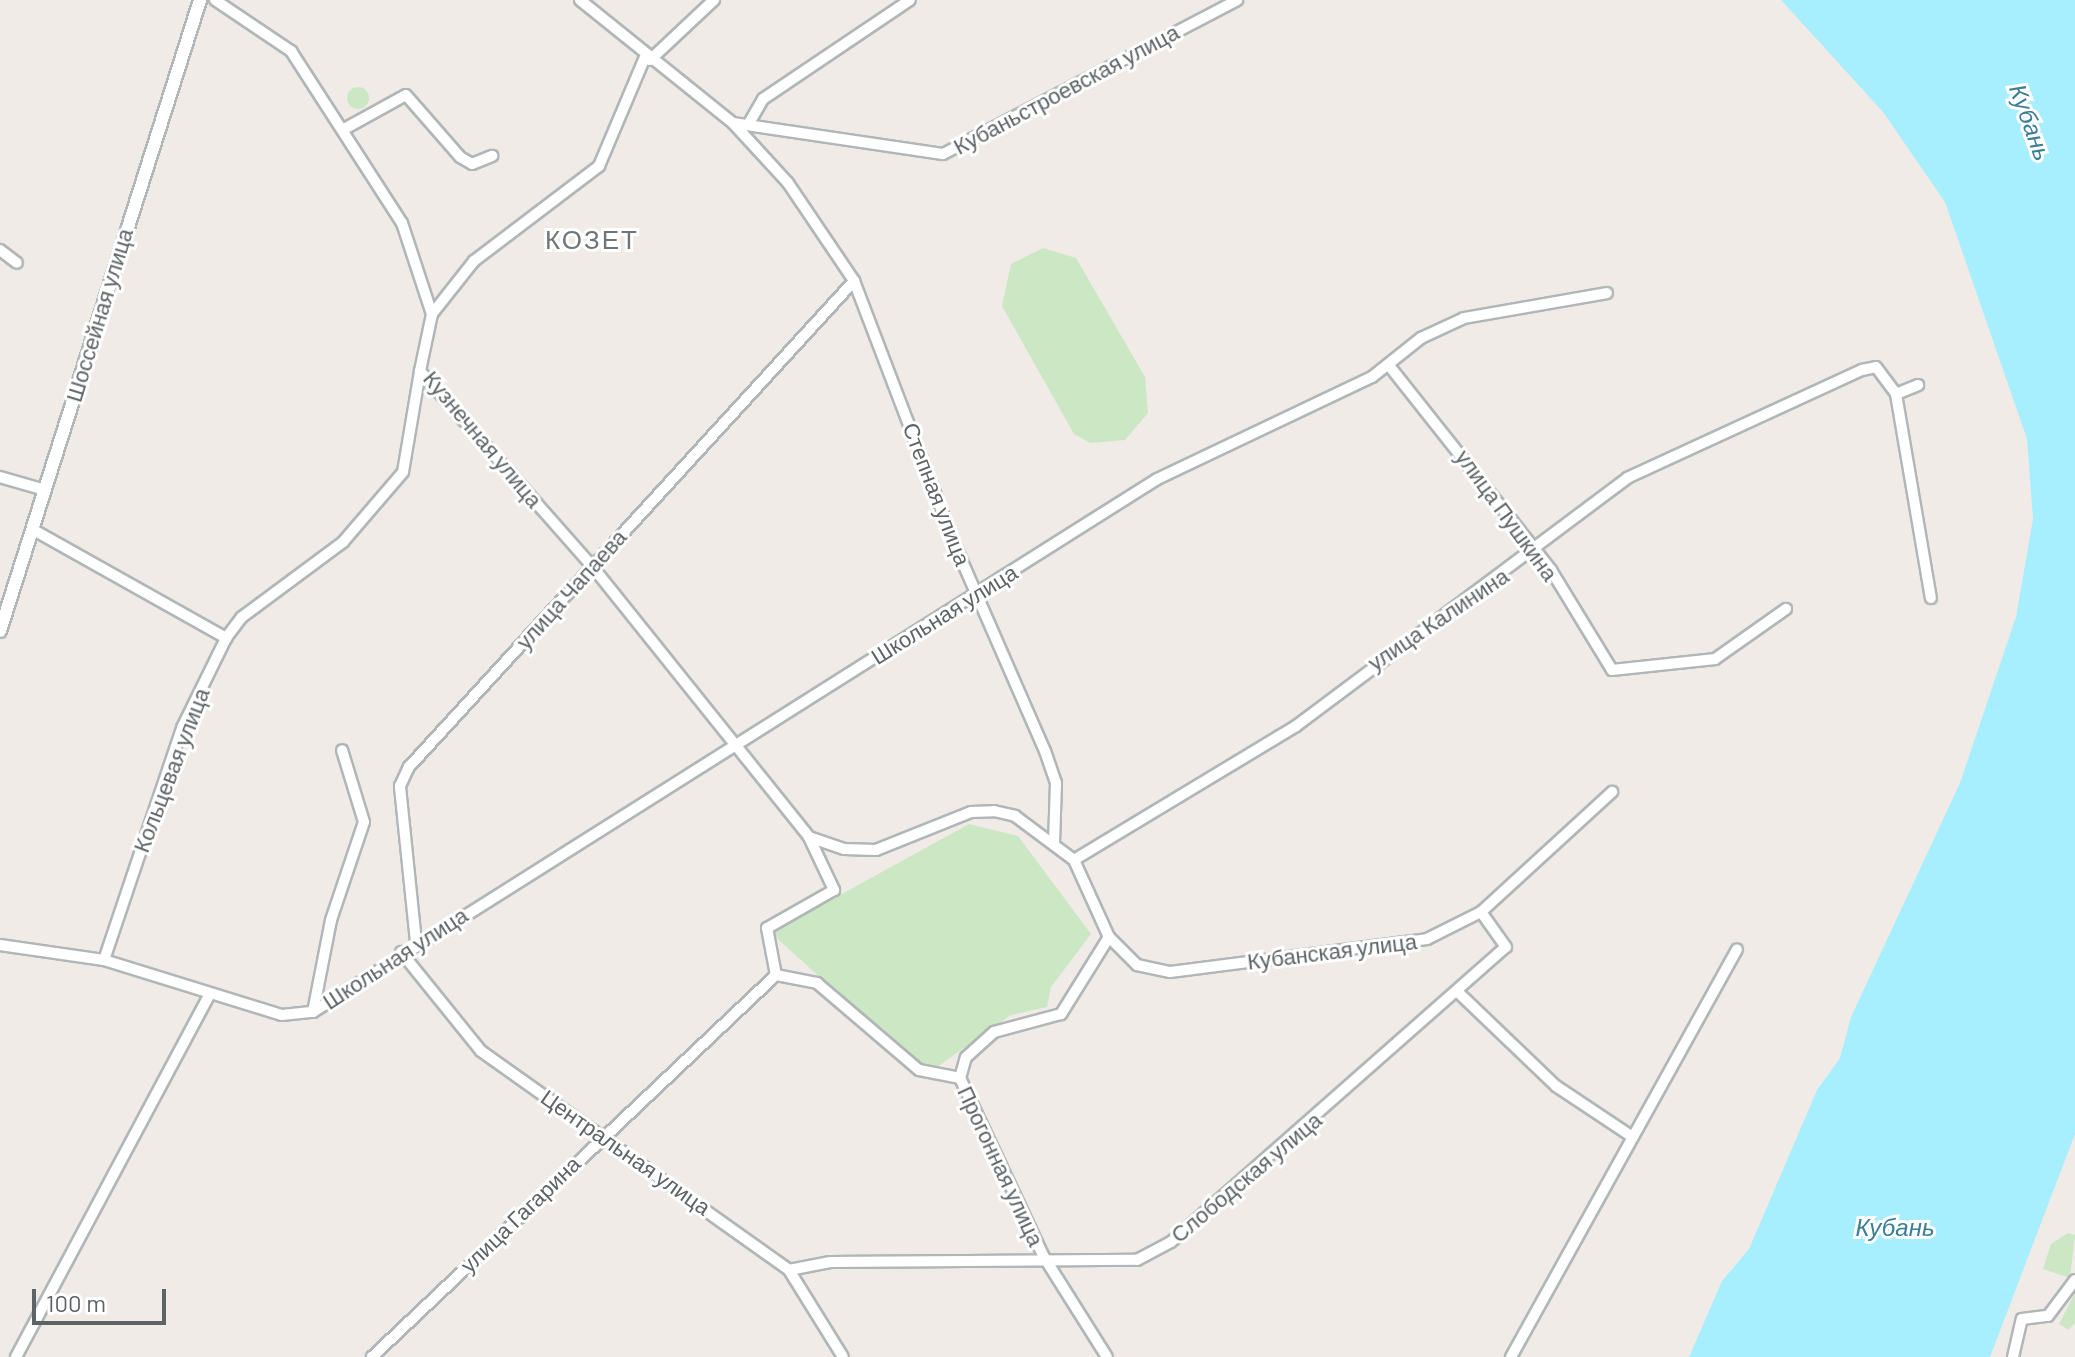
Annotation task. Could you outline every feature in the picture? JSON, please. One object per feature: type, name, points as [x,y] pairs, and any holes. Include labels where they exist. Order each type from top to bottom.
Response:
[{"type":"street","name":"Шоссейная улица","points":[[0,631],[200,0]]},
{"type":"street","points":[[215,0],[291,51],[346,128],[402,223],[432,314]]},
{"type":"street","points":[[580,0],[647,59]]},
{"type":"street","points":[[432,314],[474,261],[599,166],[647,59],[714,0]]},
{"type":"street","points":[[748,125],[763,99],[910,0]]},
{"type":"street","name":"Кубаньстроевская улица","points":[[733,123],[943,154],[1237,0]]},
{"type":"street","name":"Степная улица","points":[[647,59],[733,123],[788,183],[854,281],[976,595],[1056,783],[1054,843]]},
{"type":"street","points":[[346,128],[406,95],[460,157],[472,164],[492,156]]},
{"type":"street","points":[[0,250],[17,263]]},
{"type":"street","name":"улица Чапаева","points":[[416,942],[400,786],[592,566],[854,281]]},
{"type":"street","name":"Школьная улица","points":[[313,1012],[416,942],[976,595],[1157,479],[1391,368],[1421,338],[1464,318],[1607,293]]},
{"type":"street","name":"Кузнечная улица","points":[[432,314],[420,371],[592,566],[809,837],[834,890],[767,928],[776,975]]},
{"type":"street","name":"улица Калинина","points":[[1074,860],[1296,726],[1416,629],[1535,551],[1627,478],[1876,367],[1896,394]]},
{"type":"street","name":"улица Пушкина","points":[[1391,368],[1535,551],[1599,657],[1627,674],[1701,655],[1715,659],[1786,609]]},
{"type":"street","name":"Кольцевая улица","points":[[104,960],[182,728],[226,638],[242,617],[343,542],[403,472],[420,371]]},
{"type":"street","points":[[1918,385],[1896,394],[1931,598]]},
{"type":"street","points":[[0,477],[45,490]]},
{"type":"street","points":[[32,529],[67,542],[226,638]]},
{"type":"street","points":[[0,945],[104,960],[282,1015],[313,1012],[331,920],[364,822],[342,750]]},
{"type":"street","name":"Кубанская улица","points":[[1109,937],[1137,965],[1170,972],[1427,939],[1481,912],[1612,792]]},
{"type":"street","points":[[809,837],[876,850],[971,812],[994,811],[1015,816],[1074,860],[1109,937],[1061,1014],[994,1032],[966,1057],[960,1078]]},
{"type":"street","name":"Слободская улица","points":[[789,1270],[830,1262],[1044,1257],[1112,1265],[1171,1242],[1460,994],[1506,947],[1481,912]]},
{"type":"street","points":[[1511,1357],[1737,950]]},
{"type":"street","name":"Центральная улица","points":[[401,952],[481,1051],[789,1270],[843,1357]]},
{"type":"street","name":"Прогонная улица","points":[[776,975],[817,983],[919,1070],[960,1078],[1044,1257],[1107,1357]]},
{"type":"street","name":"улица Гагарина","points":[[372,1357],[602,1136],[776,975]]},
{"type":"street","points":[[16,1357],[210,994]]},
{"type":"street","points":[[1460,994],[1556,1086],[1631,1136]]},
{"type":"street","points":[[2013,1357],[2022,1319],[2048,1316],[2075,1280]]},
{"type":"green space","points":[[358,87],[366,90],[369,98],[366,106],[358,109],[350,106],[347,98],[350,90]]},
{"type":"green space","points":[[1043,248],[1076,258],[1145,377],[1148,413],[1125,440],[1090,443],[1074,434],[1002,306],[1011,264]]},
{"type":"green space","points":[[969,824],[1018,836],[1091,934],[1051,987],[1047,1007],[1011,1015],[927,1074],[771,933]]},
{"type":"green space","points":[[2068,1233],[2075,1235],[2070,1278],[2043,1269],[2051,1244]]},
{"type":"green space","points":[[2075,1293],[2075,1323],[2068,1330],[2059,1324]]},
{"type":"water","name":"Кубань","points":[[1781,0],[2075,0],[2075,1134],[1990,1357],[1689,1357],[1722,1281],[1749,1249],[1817,1090],[1840,1058],[1851,1017],[1960,783],[2016,617],[2033,519],[2027,439],[1945,202],[1883,112]]},
{"type":"district","name":"КОЗЕТ","points":[[592,239]]}]
